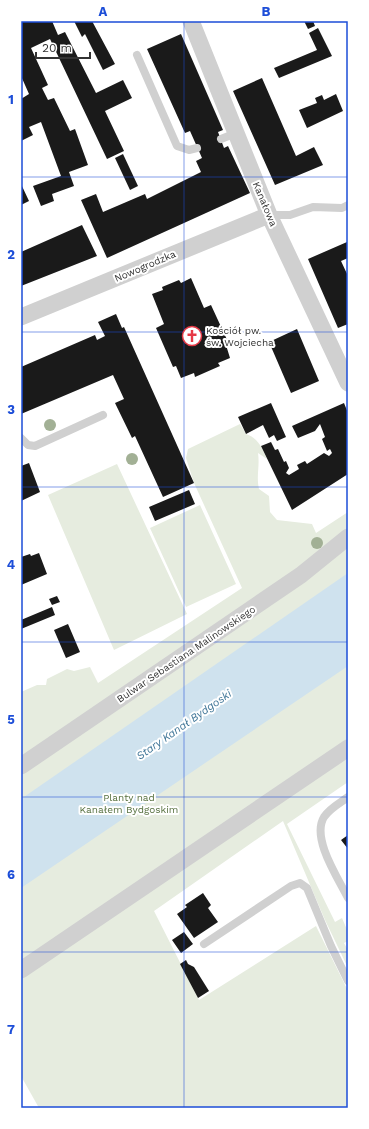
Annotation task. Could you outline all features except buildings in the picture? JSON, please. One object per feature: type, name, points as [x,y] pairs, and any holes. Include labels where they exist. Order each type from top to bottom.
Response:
[{"type":"street","name":"Kanałowa","points":[[191,21],[228,136],[269,215],[348,383]]},
{"type":"street","name":"Nowogrodzka","points":[[21,317],[269,215]]},
{"type":"street","name":"Bulwar Sebastiana Malinowskiego","points":[[21,766],[301,576],[348,537]]},
{"type":"street","points":[[21,970],[348,748]]},
{"type":"lane","points":[[137,55],[177,146],[189,150],[197,148]]},
{"type":"lane","points":[[269,215],[290,215],[313,207],[342,208],[348,206]]},
{"type":"lane","points":[[21,438],[28,445],[35,446],[103,415]]},
{"type":"lane","points":[[348,797],[329,811],[324,818],[320,826],[320,838],[348,898]]},
{"type":"lane","points":[[204,944],[291,886],[300,883],[307,888],[331,946],[348,981]]},
{"type":"green space","name":"Planty nad Kanałem Bydgoskim","points":[[240,424],[246,434],[254,438],[259,444],[267,459],[258,453],[258,484],[259,489],[269,496],[270,512],[277,520],[312,524],[316,533],[348,512],[348,782],[287,824],[335,922],[342,918],[348,932],[348,941],[344,943],[348,950],[348,968],[325,920],[283,821],[154,911],[199,1000],[316,926],[348,991],[348,1108],[39,1108],[21,1076],[21,692],[37,685],[46,685],[47,679],[67,669],[74,671],[90,667],[98,683],[242,588],[194,483],[186,458],[188,449]]},
{"type":"green space","points":[[117,464],[187,614],[114,650],[48,495]]},
{"type":"green space","points":[[200,505],[236,584],[186,607],[150,528]]},
{"type":"water","name":"Stary Kanał Bydgoski","points":[[348,573],[348,666],[21,888],[21,799]]},
{"type":"place","name":"Kościół pw. św. Wojciecha","points":[[192,336]]}]
